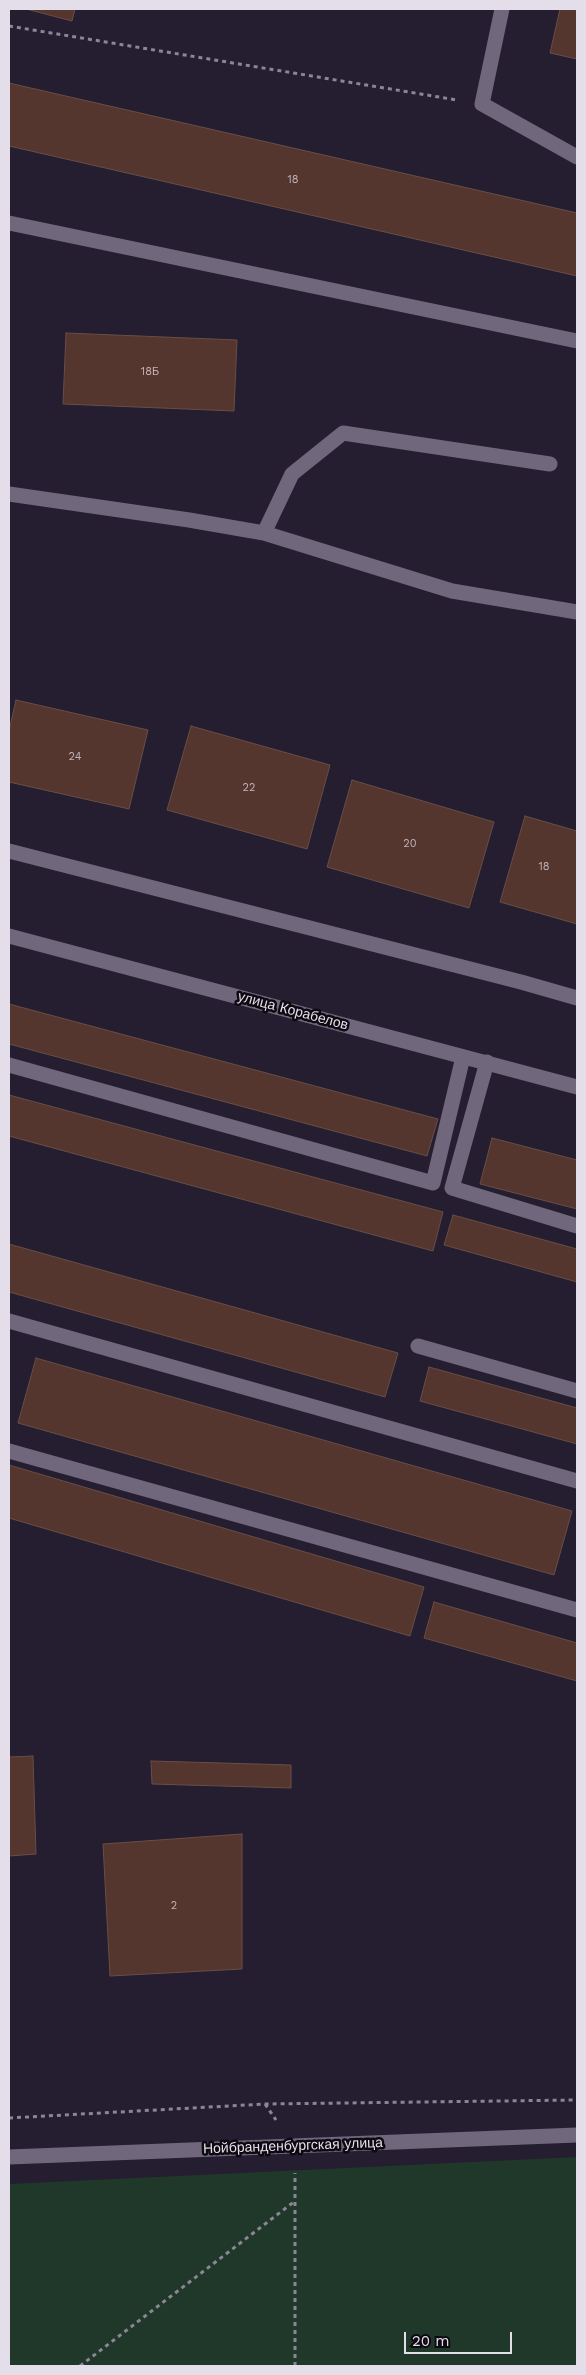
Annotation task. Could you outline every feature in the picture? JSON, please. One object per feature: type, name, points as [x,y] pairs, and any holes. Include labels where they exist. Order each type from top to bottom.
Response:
[{"type":"street","points":[[502,9],[482,104],[577,157]]},
{"type":"street","points":[[9,223],[577,341]]},
{"type":"street","points":[[264,533],[292,474],[343,433],[550,464]]},
{"type":"street","points":[[9,494],[189,520],[264,533],[452,591],[577,612]]},
{"type":"street","points":[[9,851],[577,998]]},
{"type":"street","name":"улица Корабелов","points":[[9,936],[577,1087]]},
{"type":"street","points":[[9,1065],[433,1183],[463,1056]]},
{"type":"street","points":[[487,1062],[452,1188],[577,1226]]},
{"type":"street","points":[[10,1326],[577,1481]]},
{"type":"street","points":[[418,1346],[577,1391]]},
{"type":"street","points":[[9,1451],[577,1610]]},
{"type":"street","name":"Нойбранденбургская улица","points":[[9,2157],[577,2135]]},
{"type":"path","points":[[9,26],[482,104]]},
{"type":"path","points":[[9,2118],[265,2104],[577,2100]]},
{"type":"path","points":[[294,2147],[296,2200],[295,2366]]},
{"type":"path","points":[[80,2366],[296,2200]]},
{"type":"green space","points":[[577,2157],[577,2366],[9,2366],[9,2184]]},
{"type":"building","points":[[26,9],[75,9],[72,21]]},
{"type":"building","points":[[560,9],[577,9],[577,59],[550,53]]},
{"type":"building","points":[[9,83],[577,213],[577,276],[9,146]]},
{"type":"building","points":[[66,333],[237,340],[234,411],[63,404]]},
{"type":"building","points":[[16,700],[148,730],[129,809],[9,782],[9,731]]},
{"type":"building","points":[[191,726],[330,765],[307,849],[167,810]]},
{"type":"building","points":[[352,780],[494,822],[469,908],[327,867]]},
{"type":"building","points":[[525,816],[577,831],[577,924],[500,902]]},
{"type":"building","points":[[9,1004],[438,1119],[427,1156],[9,1044]]},
{"type":"building","points":[[9,1095],[443,1212],[433,1251],[9,1136]]},
{"type":"building","points":[[492,1138],[577,1160],[577,1209],[480,1184]]},
{"type":"building","points":[[453,1215],[577,1249],[577,1282],[444,1245]]},
{"type":"building","points":[[9,1244],[398,1353],[385,1397],[9,1292]]},
{"type":"building","points":[[36,1358],[572,1511],[554,1575],[18,1423]]},
{"type":"building","points":[[429,1367],[577,1408],[577,1444],[420,1401]]},
{"type":"building","points":[[9,1465],[424,1587],[410,1636],[9,1518]]},
{"type":"building","points":[[434,1602],[577,1643],[577,1681],[424,1638]]},
{"type":"building","points":[[33,1756],[36,1854],[9,1856],[9,1757]]},
{"type":"building","points":[[151,1761],[291,1765],[291,1788],[152,1784]]},
{"type":"building","points":[[242,1834],[242,1969],[110,1976],[103,1844]]}]
